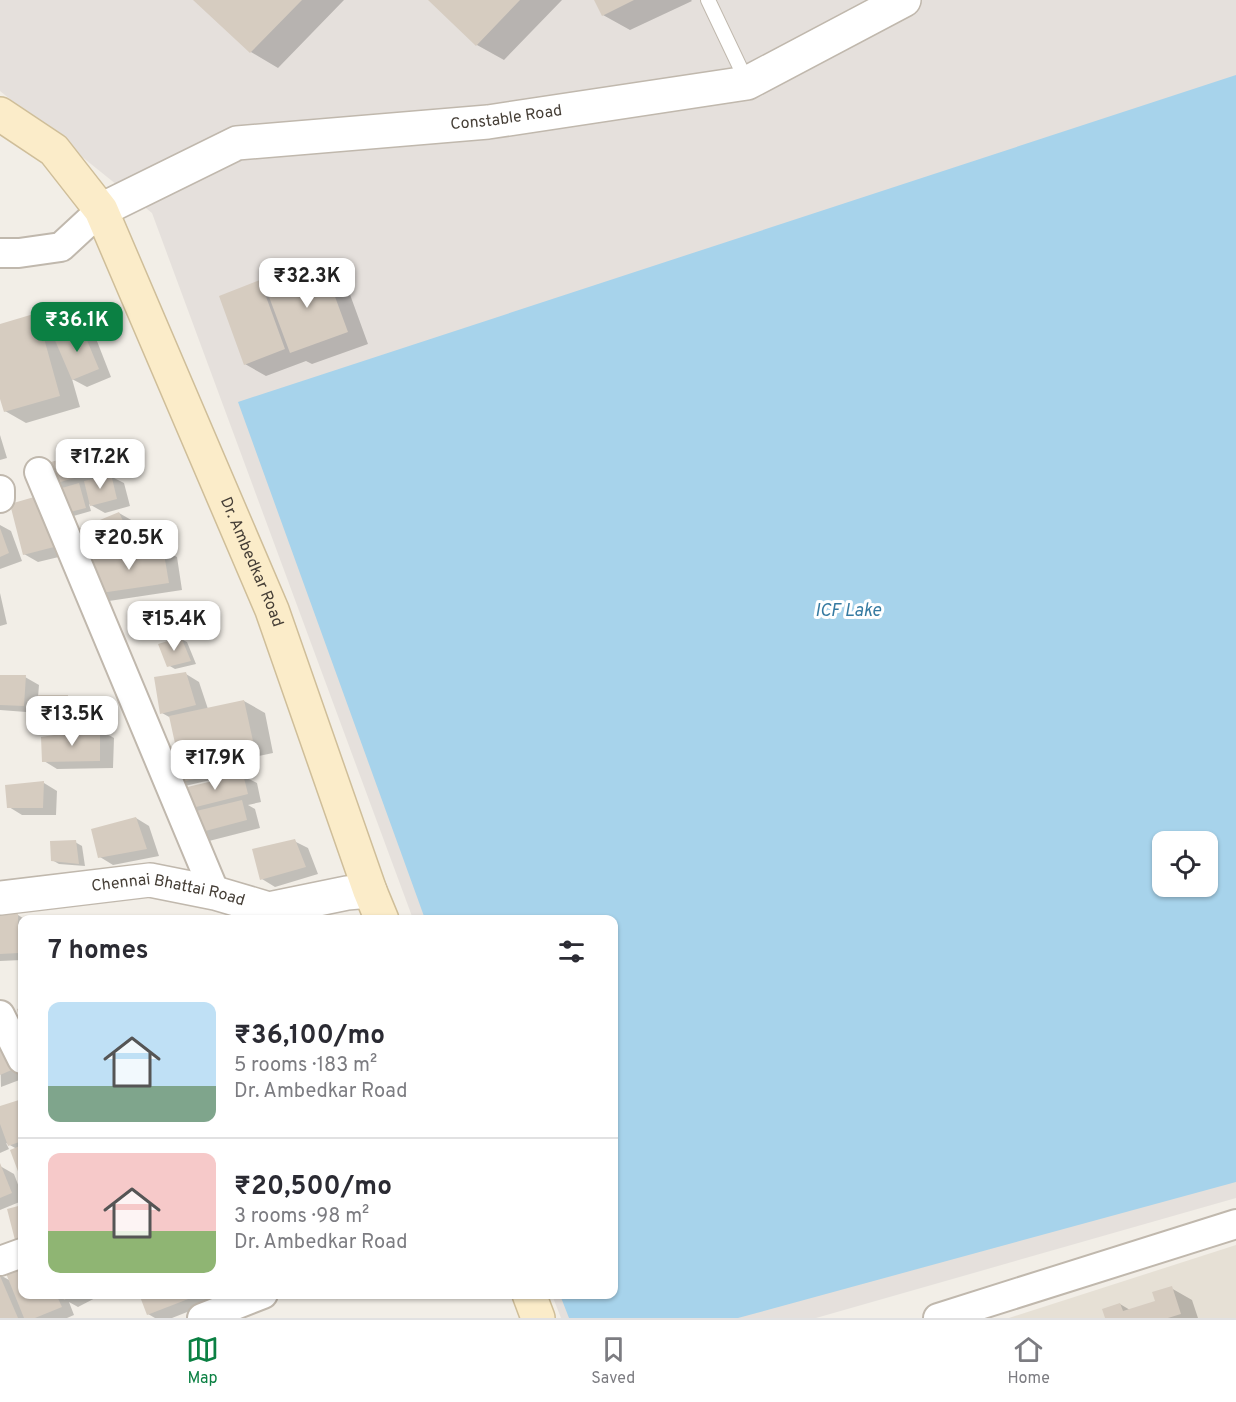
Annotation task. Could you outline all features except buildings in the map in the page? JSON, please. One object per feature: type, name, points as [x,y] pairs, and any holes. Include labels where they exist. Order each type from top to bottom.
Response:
[{"type":"main road","name":"Dr. Ambedkar Road","points":[[0,114],[54,150],[101,210],[272,610],[376,905]]},
{"type":"main road","points":[[527,1299],[529,1318]]},
{"type":"main road","points":[[529,1299],[538,1318]]},
{"type":"street","name":"Constable Road","points":[[101,210],[237,143],[488,122],[747,83],[904,0]]},
{"type":"street","points":[[0,253],[19,253],[61,247],[101,210]]},
{"type":"street","points":[[39,472],[215,893]]},
{"type":"street","points":[[0,490],[0,498]]},
{"type":"street","name":"Chennai Bhattai Road","points":[[0,898],[150,880],[215,893],[269,909],[347,893],[376,905]]},
{"type":"street","points":[[0,1015],[18,1049]]},
{"type":"street","points":[[938,1318],[1236,1224]]},
{"type":"street","points":[[0,1261],[18,1254]]},
{"type":"street","points":[[202,1318],[250,1299]]},
{"type":"lane","points":[[708,0],[747,83]]},
{"type":"shaded area","name":"ICF Lake","points":[[0,0],[1236,0],[1236,1198],[816,1318],[561,1318],[554,1299],[618,1299],[618,915],[412,915],[152,213],[0,91]]},
{"type":"shaded area","points":[[1236,1245],[1236,1318],[1009,1318]]},
{"type":"water","name":"ICF Lake","points":[[1236,75],[1236,1182],[738,1318],[569,1318],[562,1299],[618,1299],[618,915],[424,915],[238,402]]}]
